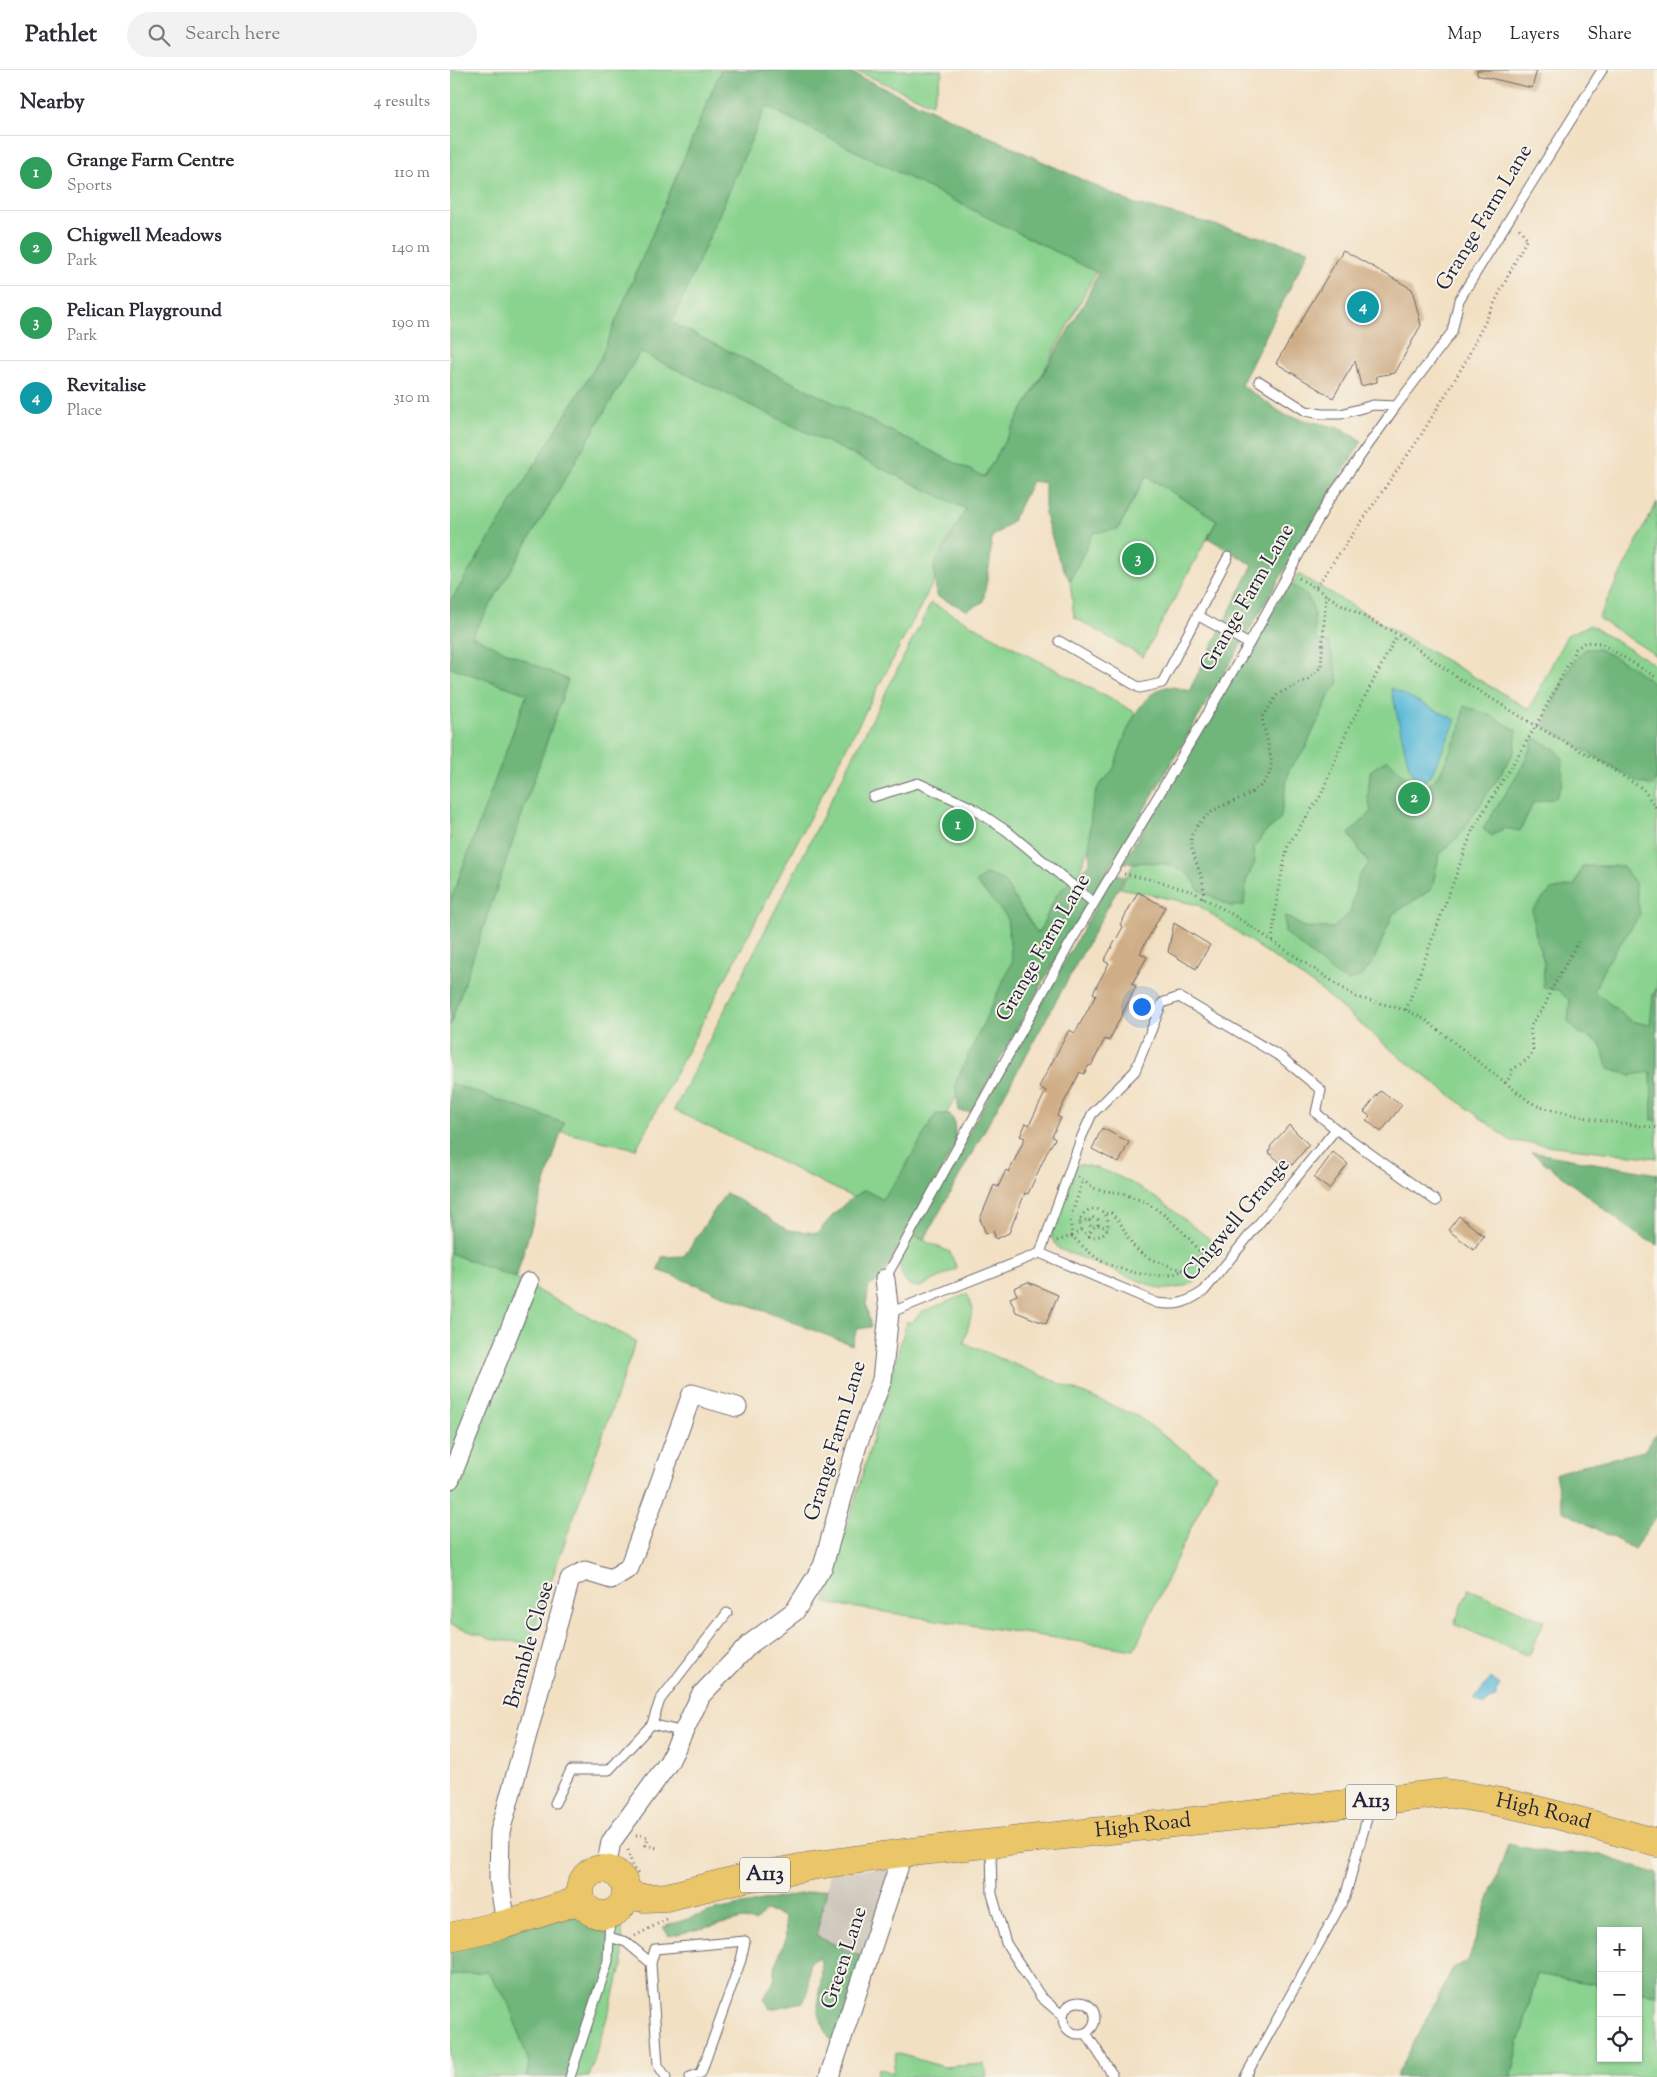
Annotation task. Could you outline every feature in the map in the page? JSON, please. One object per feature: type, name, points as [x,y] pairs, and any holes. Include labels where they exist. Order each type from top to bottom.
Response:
[{"type":"main road","name":"High Road","points":[[581,1900],[591,1912],[604,1916],[622,1906],[644,1898],[667,1897],[736,1880],[811,1866],[903,1853],[1446,1793],[1480,1797],[1657,1843]]},
{"type":"main road","points":[[450,1937],[506,1924],[581,1900],[580,1886],[584,1876],[594,1869],[606,1868],[617,1872],[626,1885],[622,1906]]},
{"type":"street","name":"Grange Farm Lane","points":[[606,1868],[611,1842],[669,1762],[701,1695],[750,1644],[795,1611],[823,1566],[856,1445],[882,1380],[889,1313],[885,1279]]},
{"type":"street","points":[[450,1479],[529,1282]]},
{"type":"street","name":"Bramble Close","points":[[506,1924],[499,1879],[500,1832],[570,1579],[585,1571],[611,1579],[628,1568],[692,1394],[737,1407]]},
{"type":"street","name":"Green Lane","points":[[830,2077],[903,1853]]},
{"type":"lane","name":"Grange Farm Lane","points":[[885,1279],[1069,945],[1249,644],[1329,500],[1452,332],[1459,300],[1602,70]]},
{"type":"lane","points":[[1260,381],[1306,411],[1322,414],[1341,414],[1373,405],[1396,406]]},
{"type":"lane","points":[[1059,641],[1140,688],[1162,682],[1228,557]]},
{"type":"lane","points":[[1197,616],[1249,644]]},
{"type":"lane","points":[[873,797],[918,783],[971,807],[1007,831],[1094,903]]},
{"type":"lane","points":[[889,1313],[1040,1253],[1069,1171],[1092,1114],[1135,1070],[1162,1003],[1179,996],[1281,1057],[1321,1090],[1316,1113],[1436,1200]]},
{"type":"lane","name":"Chigwell Grange","points":[[1040,1253],[1157,1303],[1175,1305],[1191,1300],[1204,1291],[1336,1128]]},
{"type":"lane","points":[[555,1803],[571,1770],[609,1770],[652,1724],[660,1700],[727,1613]]},
{"type":"lane","points":[[652,1724],[683,1732]]},
{"type":"lane","points":[[1245,2077],[1345,1896],[1372,1802]]},
{"type":"lane","points":[[990,1843],[992,1894],[1006,1943],[1041,1997],[1063,2016]]},
{"type":"lane","points":[[622,1906],[626,1942],[651,1963]]},
{"type":"lane","points":[[570,2077],[608,1961],[622,1906]]},
{"type":"lane","points":[[666,2077],[658,2066],[651,1963],[655,1950],[745,1941],[741,1960],[701,2073],[690,2077]]},
{"type":"lane","points":[[1080,2002],[1090,2007],[1094,2012],[1095,2023],[1093,2028],[1086,2033],[1081,2035],[1070,2032],[1064,2023],[1063,2016],[1065,2010],[1074,2003],[1080,2002]]},
{"type":"lane","points":[[1086,2033],[1112,2074],[1112,2077]]},
{"type":"path","points":[[1316,588],[1418,440],[1463,366],[1527,238],[1510,218]]},
{"type":"path","points":[[1290,573],[1326,596],[1397,634],[1458,678],[1536,726],[1601,762],[1643,789],[1657,809]]},
{"type":"path","points":[[1203,898],[1205,888],[1190,843],[1193,831],[1216,808],[1235,802],[1257,790],[1267,778],[1271,761],[1262,718],[1278,694],[1308,679],[1321,667],[1326,596]]},
{"type":"path","points":[[1272,941],[1278,890],[1288,845],[1321,795],[1346,733],[1397,634]]},
{"type":"path","points":[[1406,1010],[1473,829],[1536,726],[1576,649],[1585,642],[1602,643],[1657,678]]},
{"type":"path","points":[[1113,872],[1158,881],[1193,892],[1272,941],[1356,997],[1406,1010],[1424,1019],[1530,1102],[1540,1107],[1596,1120],[1657,1128]]},
{"type":"path","points":[[1504,1082],[1511,1076],[1512,1070],[1531,1055],[1533,1048],[1530,1038],[1531,1026],[1547,1004],[1548,996],[1578,942]]},
{"type":"path","points":[[1069,1171],[1098,1190],[1121,1192],[1146,1202],[1167,1217],[1202,1254],[1221,1269]]},
{"type":"path","points":[[1083,1180],[1070,1218],[1072,1236],[1100,1260],[1126,1270],[1152,1276],[1175,1274],[1193,1264],[1202,1254]]},
{"type":"path","points":[[1080,1219],[1088,1210],[1098,1209],[1106,1214],[1111,1213],[1122,1223],[1131,1242],[1139,1252],[1154,1261],[1183,1270]]},
{"type":"path","points":[[1080,1219],[1089,1221],[1095,1218],[1098,1209]]},
{"type":"path","points":[[1089,1237],[1102,1235],[1108,1228],[1106,1214]]},
{"type":"path","points":[[1095,1218],[1099,1221],[1098,1225]]},
{"type":"path","points":[[1080,1219],[1082,1230],[1089,1237]]},
{"type":"path","points":[[1089,1221],[1092,1228]]},
{"type":"path","points":[[1089,1237],[1092,1228],[1098,1225],[1108,1228]]},
{"type":"path","points":[[1054,1242],[1072,1236],[1082,1230]]},
{"type":"path","points":[[630,1834],[648,1837],[646,1846],[658,1848]]},
{"type":"path","points":[[622,1906],[633,1868],[627,1843]]},
{"type":"shaded area","points":[[895,1866],[863,1957],[816,1936],[830,1873]]},
{"type":"green space","points":[[450,70],[845,70],[1132,203],[636,1149],[559,1131],[516,1278],[636,1341],[529,1643],[496,1640],[450,1625]]},
{"type":"green space","points":[[721,70],[845,70],[1132,203],[1309,250],[1241,385],[1285,415],[1343,429],[1362,441],[1041,985],[971,1112],[959,1111],[955,1084],[1012,962],[1007,917],[976,882],[986,874],[1003,880],[1038,934],[1057,894],[1090,863],[1090,826],[1094,798],[1099,786],[1114,769],[1122,743],[1139,708],[1156,691],[1166,687],[1189,691],[1253,565],[1208,538],[1217,520],[1146,476],[1118,529],[1093,533],[1070,581],[1059,560],[1045,515],[1045,483],[1032,481],[1012,522],[992,537],[983,602],[967,610],[936,596],[934,566],[966,509],[640,352],[472,636],[568,680],[450,1025],[450,902],[527,694],[450,667],[450,602],[600,359]],"holes":[[[766,106],[1098,273],[1084,303],[984,477],[672,323]]]},
{"type":"green space","points":[[854,70],[943,70],[932,104]]},
{"type":"green space","points":[[1146,476],[1217,520],[1143,657],[1074,617],[1070,581],[1093,532],[1118,529]]},
{"type":"green space","points":[[1657,502],[1657,656],[1598,618]]},
{"type":"green space","points":[[1298,574],[1529,709],[1567,635],[1590,625],[1657,666],[1657,1158],[1511,1141],[1396,1054],[1318,988],[1198,905],[1120,888]]},
{"type":"green space","points":[[1289,583],[1305,594],[1312,606],[1316,640],[1329,643],[1339,683],[1330,694],[1305,749],[1289,769],[1280,820],[1264,833],[1254,848],[1255,862],[1246,881],[1244,906],[1230,906],[1198,889],[1193,879],[1177,867],[1145,862],[1123,863]]},
{"type":"green space","points":[[931,603],[1133,711],[1135,715],[1142,719],[1054,932],[887,1214],[674,1110]]},
{"type":"green space","points":[[1586,649],[1599,649],[1631,666],[1654,684],[1657,702],[1657,776],[1653,786],[1638,782],[1544,726],[1556,695],[1572,664]]},
{"type":"green space","points":[[1464,706],[1492,716],[1517,731],[1514,752],[1459,836],[1439,855],[1432,889],[1393,914],[1374,960],[1363,975],[1349,981],[1338,976],[1285,933],[1285,916],[1304,927],[1333,928],[1350,913],[1359,875],[1369,864],[1349,834],[1371,812],[1368,797],[1370,771],[1388,759],[1405,777],[1424,790],[1440,773],[1460,730]]},
{"type":"green space","points":[[1535,738],[1555,749],[1563,759],[1562,784],[1556,798],[1533,803],[1520,831],[1504,828],[1492,836],[1483,829],[1522,767]]},
{"type":"green space","points":[[1582,866],[1623,866],[1635,883],[1640,915],[1605,966],[1594,991],[1631,1021],[1650,1025],[1653,995],[1657,988],[1657,1120],[1652,1120],[1651,1072],[1631,1075],[1608,1069],[1600,1043],[1578,1032],[1568,1021],[1570,1001],[1558,990],[1543,987],[1544,962],[1536,937],[1532,910],[1551,890],[1575,885]]},
{"type":"green space","points":[[1114,874],[1125,876],[924,1240],[912,1233]]},
{"type":"green space","points":[[450,1083],[564,1123],[515,1278],[450,1253]]},
{"type":"green space","points":[[936,1114],[950,1114],[954,1121],[956,1144],[880,1280],[869,1286],[866,1305],[871,1327],[857,1329],[852,1345],[658,1270],[662,1257],[684,1256],[726,1193],[757,1210],[787,1230],[818,1233],[839,1209],[865,1190],[882,1199],[899,1177]]},
{"type":"green space","points":[[1531,1152],[1657,1174],[1657,1245],[1635,1233]]},
{"type":"green space","points":[[1077,1164],[1093,1167],[1125,1179],[1154,1197],[1208,1238],[1218,1251],[1207,1268],[1188,1285],[1171,1289],[1160,1289],[1059,1249],[1052,1239],[1052,1232]]},
{"type":"green space","points":[[911,1235],[950,1252],[957,1269],[920,1287],[910,1285],[901,1274],[900,1258]]},
{"type":"green space","points":[[967,1294],[973,1309],[964,1343],[1137,1416],[1216,1474],[1134,1650],[825,1603],[907,1321],[911,1323],[921,1312]]},
{"type":"green space","points":[[1657,1432],[1657,1516],[1634,1549],[1563,1511],[1555,1474],[1583,1465],[1644,1451]]},
{"type":"green space","points":[[1469,1589],[1544,1621],[1529,1656],[1454,1624]]},
{"type":"green space","points":[[1508,1844],[1557,1854],[1598,1854],[1657,1874],[1657,1995],[1642,1993],[1642,1927],[1597,1927],[1597,1984],[1537,1974],[1510,2077],[1396,2077],[1453,1968],[1468,1961]]},
{"type":"green space","points":[[827,1889],[816,1936],[863,1957],[834,2044],[825,2029],[819,2012],[818,2000],[822,1974],[820,1957],[809,1962],[809,1991],[803,2002],[770,2009],[764,1998],[774,1981],[776,1962],[786,1939],[785,1917],[766,1910],[755,1922],[743,1919],[669,1936],[663,1927],[715,1910]]},
{"type":"green space","points":[[581,1900],[603,1916],[609,1937],[608,1961],[570,2077],[526,2077],[529,2063],[508,2002],[487,1971],[450,1976],[450,1937]]},
{"type":"green space","points":[[622,1920],[623,1964],[589,2077],[450,2077],[450,1935],[602,1925]]},
{"type":"green space","points":[[1537,1974],[1597,1984],[1597,2062],[1642,2062],[1642,1993],[1657,1995],[1657,2077],[1510,2077]]},
{"type":"green space","points":[[896,2053],[944,2067],[984,2064],[987,2077],[876,2077],[879,2068],[893,2073]]},
{"type":"water","points":[[1391,688],[1456,720],[1431,775],[1421,783],[1409,767]]},
{"type":"water","points":[[1491,1678],[1500,1685],[1496,1691],[1496,1698],[1489,1700],[1484,1706],[1474,1699]]},
{"type":"building","points":[[1477,70],[1537,70],[1532,88],[1477,75]]},
{"type":"building","points":[[1343,250],[1412,289],[1421,325],[1395,373],[1377,376],[1377,382],[1361,386],[1355,361],[1333,398],[1276,363]]},
{"type":"building","points":[[1138,892],[1165,907],[1140,953],[1147,957],[1132,984],[1136,986],[1109,1041],[1105,1039],[1091,1066],[1089,1065],[1084,1074],[1080,1072],[1057,1116],[1061,1118],[1052,1136],[1055,1139],[1028,1194],[1025,1193],[1009,1233],[996,1239],[993,1231],[986,1234],[980,1219],[994,1185],[998,1187],[1006,1170],[1009,1172],[1025,1138],[1020,1136],[1026,1123],[1029,1125],[1046,1091],[1039,1087],[1069,1030],[1075,1033],[1096,995],[1093,993],[1109,963],[1104,961],[1123,927],[1120,925]]},
{"type":"building","points":[[1174,923],[1210,945],[1196,969],[1168,952]]},
{"type":"building","points":[[1380,1091],[1402,1105],[1381,1132],[1366,1120],[1370,1116],[1364,1112]]},
{"type":"building","points":[[1289,1125],[1309,1145],[1292,1165],[1285,1159],[1281,1163],[1268,1152]]},
{"type":"building","points":[[1102,1128],[1129,1142],[1119,1163],[1092,1149]]},
{"type":"building","points":[[1333,1152],[1348,1164],[1329,1189],[1314,1178]]},
{"type":"building","points":[[1459,1216],[1484,1236],[1474,1250],[1448,1230]]},
{"type":"building","points":[[1028,1282],[1058,1295],[1046,1324],[1016,1312],[1010,1298],[1017,1295],[1014,1288]]},
{"type":"place","name":"Revitalise","points":[[1363,307]]},
{"type":"place","name":"Pelican Playground","points":[[1138,559]]},
{"type":"place","name":"Chigwell Meadows","points":[[1414,798]]},
{"type":"place","name":"Grange Farm Centre","points":[[958,825]]}]
